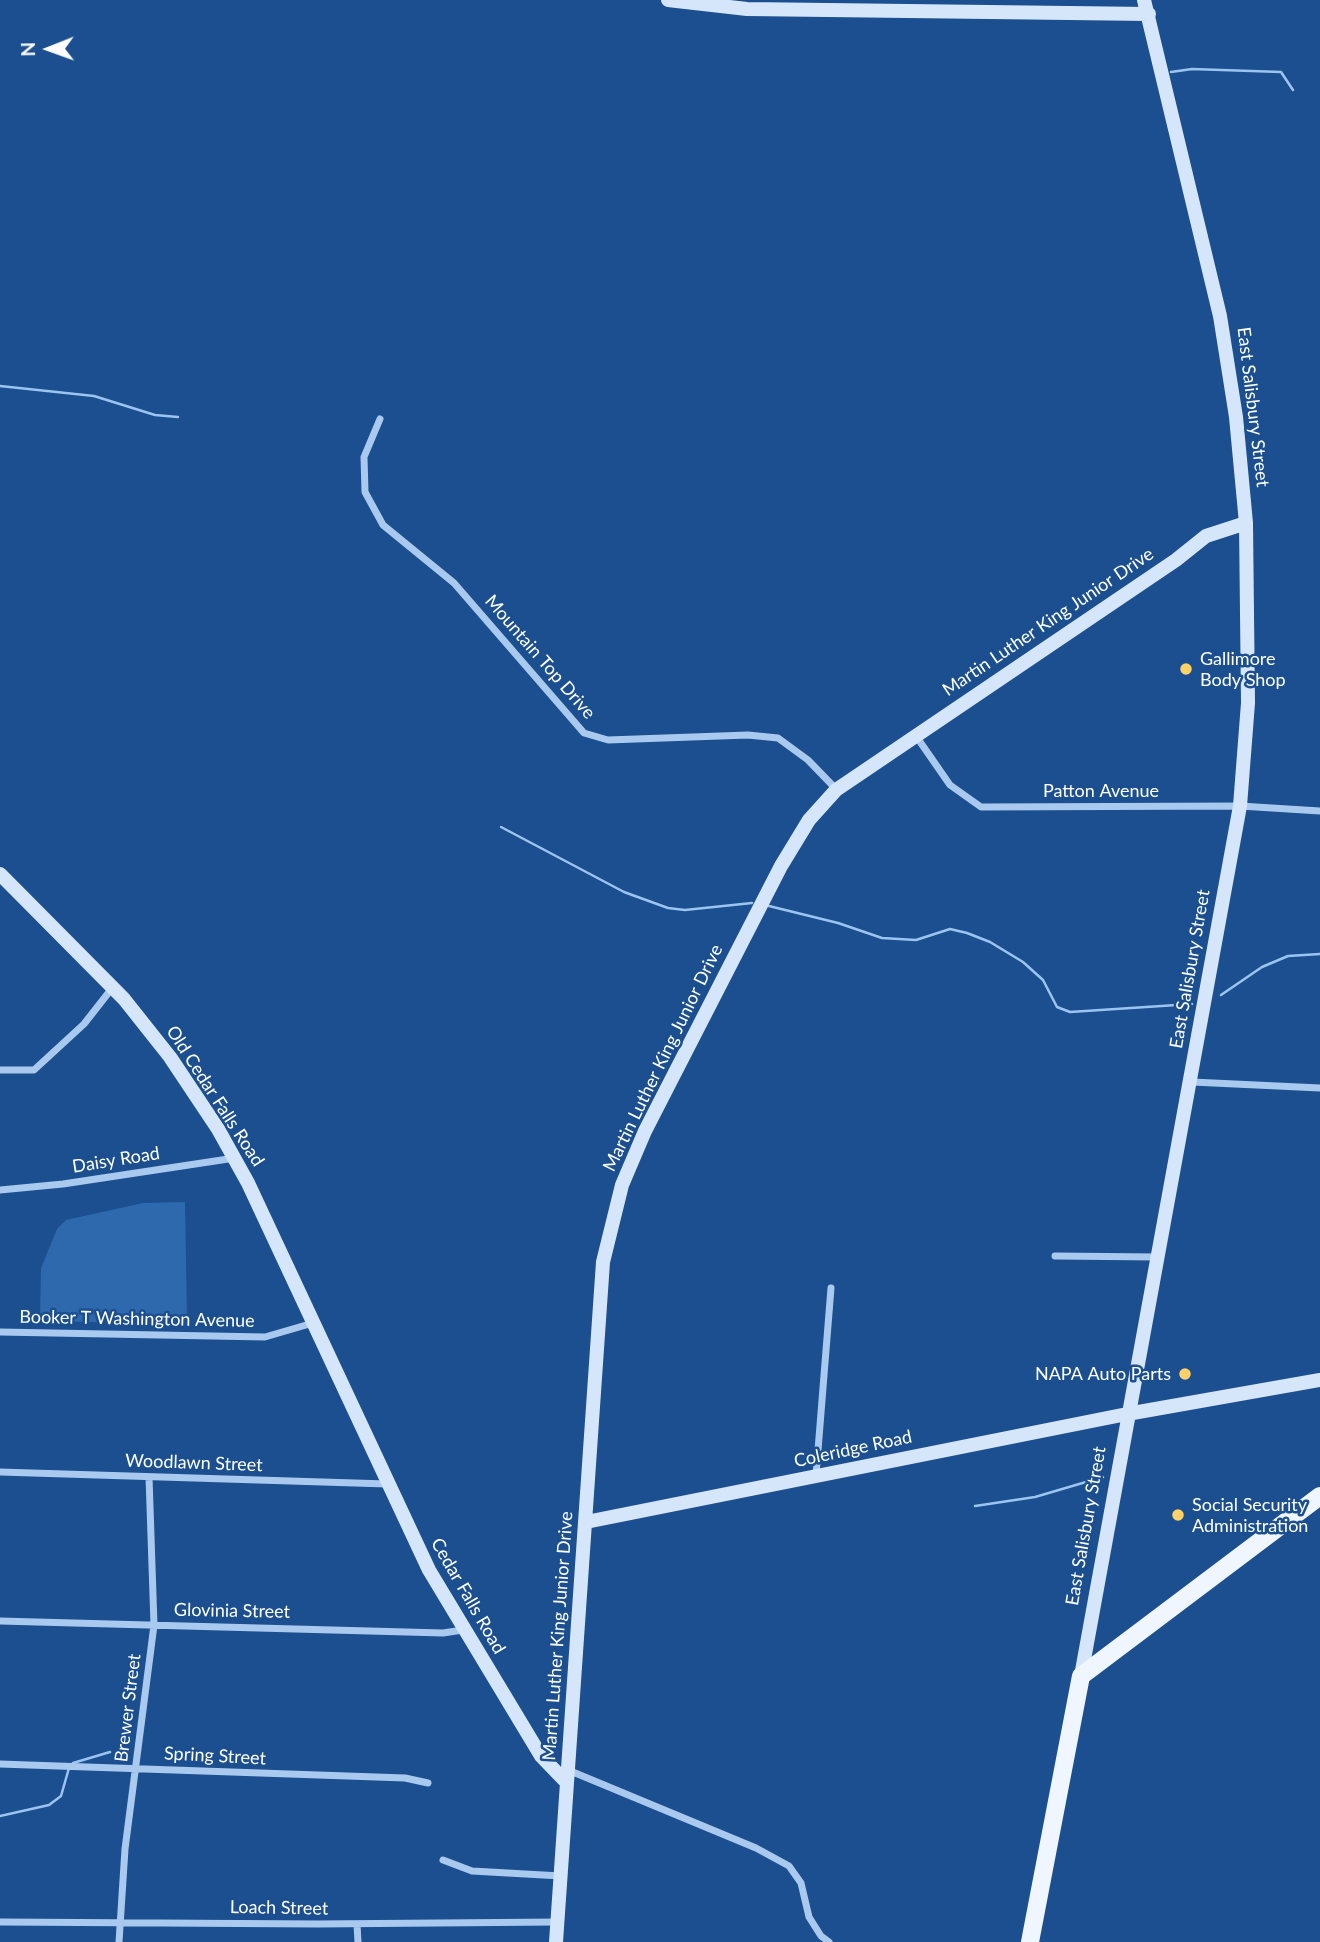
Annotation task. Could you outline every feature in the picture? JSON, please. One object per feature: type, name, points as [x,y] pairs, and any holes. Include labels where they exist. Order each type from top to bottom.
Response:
[{"type":"main road","points":[[1081,1675],[1320,1496]]},
{"type":"main road","name":"East Salisbury Street","points":[[1030,1942],[1081,1675]]},
{"type":"street","points":[[668,0],[747,9],[1147,7]]},
{"type":"street","name":"East Salisbury Street","points":[[1081,1675],[1127,1414],[1192,1082],[1240,806],[1248,704],[1245,523],[1236,417],[1220,316],[1147,7]]},
{"type":"street","name":"Mountain Top Drive","points":[[380,419],[364,457],[365,492],[383,524],[454,583],[584,733],[608,740],[748,735],[778,738],[808,760],[836,790]]},
{"type":"street","name":"Martin Luther King Junior Drive","points":[[556,1942],[600,1286],[607,1239],[621,1185],[665,1091],[781,866],[809,820],[836,790],[1161,570],[1206,536],[1245,523]]},
{"type":"street","name":"Patton Avenue","points":[[915,734],[950,785],[981,807],[1240,806],[1320,811]]},
{"type":"street","name":"Old Cedar Falls Road","points":[[0,874],[113,986],[170,1057],[236,1158],[356,1416]]},
{"type":"street","points":[[0,1070],[34,1070],[84,1024],[113,986]]},
{"type":"street","points":[[1192,1082],[1320,1088]]},
{"type":"street","name":"Daisy Road","points":[[0,1190],[63,1184],[236,1158]]},
{"type":"street","points":[[1055,1256],[1157,1256]]},
{"type":"street","points":[[816,1477],[831,1288]]},
{"type":"street","name":"Booker T Washington Avenue","points":[[0,1332],[265,1337],[313,1323]]},
{"type":"street","name":"Coleridge Road","points":[[586,1521],[1127,1414],[1320,1380]]},
{"type":"street","name":"Cedar Falls Road","points":[[356,1416],[387,1483],[463,1630],[541,1756],[567,1777]]},
{"type":"street","name":"Woodlawn Street","points":[[0,1472],[387,1483]]},
{"type":"street","name":"Brewer Street","points":[[119,1942],[118,1924],[154,1625],[149,1478]]},
{"type":"street","name":"Glovinia Street","points":[[0,1621],[443,1633],[463,1630]]},
{"type":"street","name":"Spring Street","points":[[0,1764],[405,1778],[428,1783]]},
{"type":"street","points":[[567,1777],[756,1848],[789,1866],[801,1883],[808,1917],[821,1936],[829,1942]]},
{"type":"street","points":[[443,1860],[472,1871],[561,1876]]},
{"type":"street","name":"Loach Street","points":[[0,1922],[557,1922]]},
{"type":"street","points":[[357,1924],[358,1942]]},
{"type":"shaded area","points":[[185,1202],[187,1320],[183,1324],[40,1321],[41,1268],[57,1229],[66,1220],[143,1203]]},
{"type":"waterway","points":[[1171,72],[1192,69],[1281,72],[1293,90]]},
{"type":"waterway","points":[[0,386],[94,396],[155,415],[178,417]]},
{"type":"waterway","points":[[501,827],[624,892],[668,908],[685,910],[752,903]]},
{"type":"waterway","points":[[769,906],[838,923],[882,938],[916,940],[950,929],[967,933],[990,942],[1023,962],[1043,980],[1057,1007],[1070,1012],[1192,1004]]},
{"type":"waterway","points":[[1221,995],[1262,967],[1288,956],[1320,954]]},
{"type":"waterway","points":[[975,1506],[1035,1497],[1103,1477]]},
{"type":"waterway","points":[[73,1763],[110,1752]]},
{"type":"waterway","points":[[0,1816],[49,1805],[61,1796],[69,1768]]},
{"type":"place","name":"Gallimore Body Shop","points":[[1186,669]]},
{"type":"place","name":"NAPA Auto Parts","points":[[1185,1374]]},
{"type":"place","name":"Social Security Administration","points":[[1178,1515]]}]
